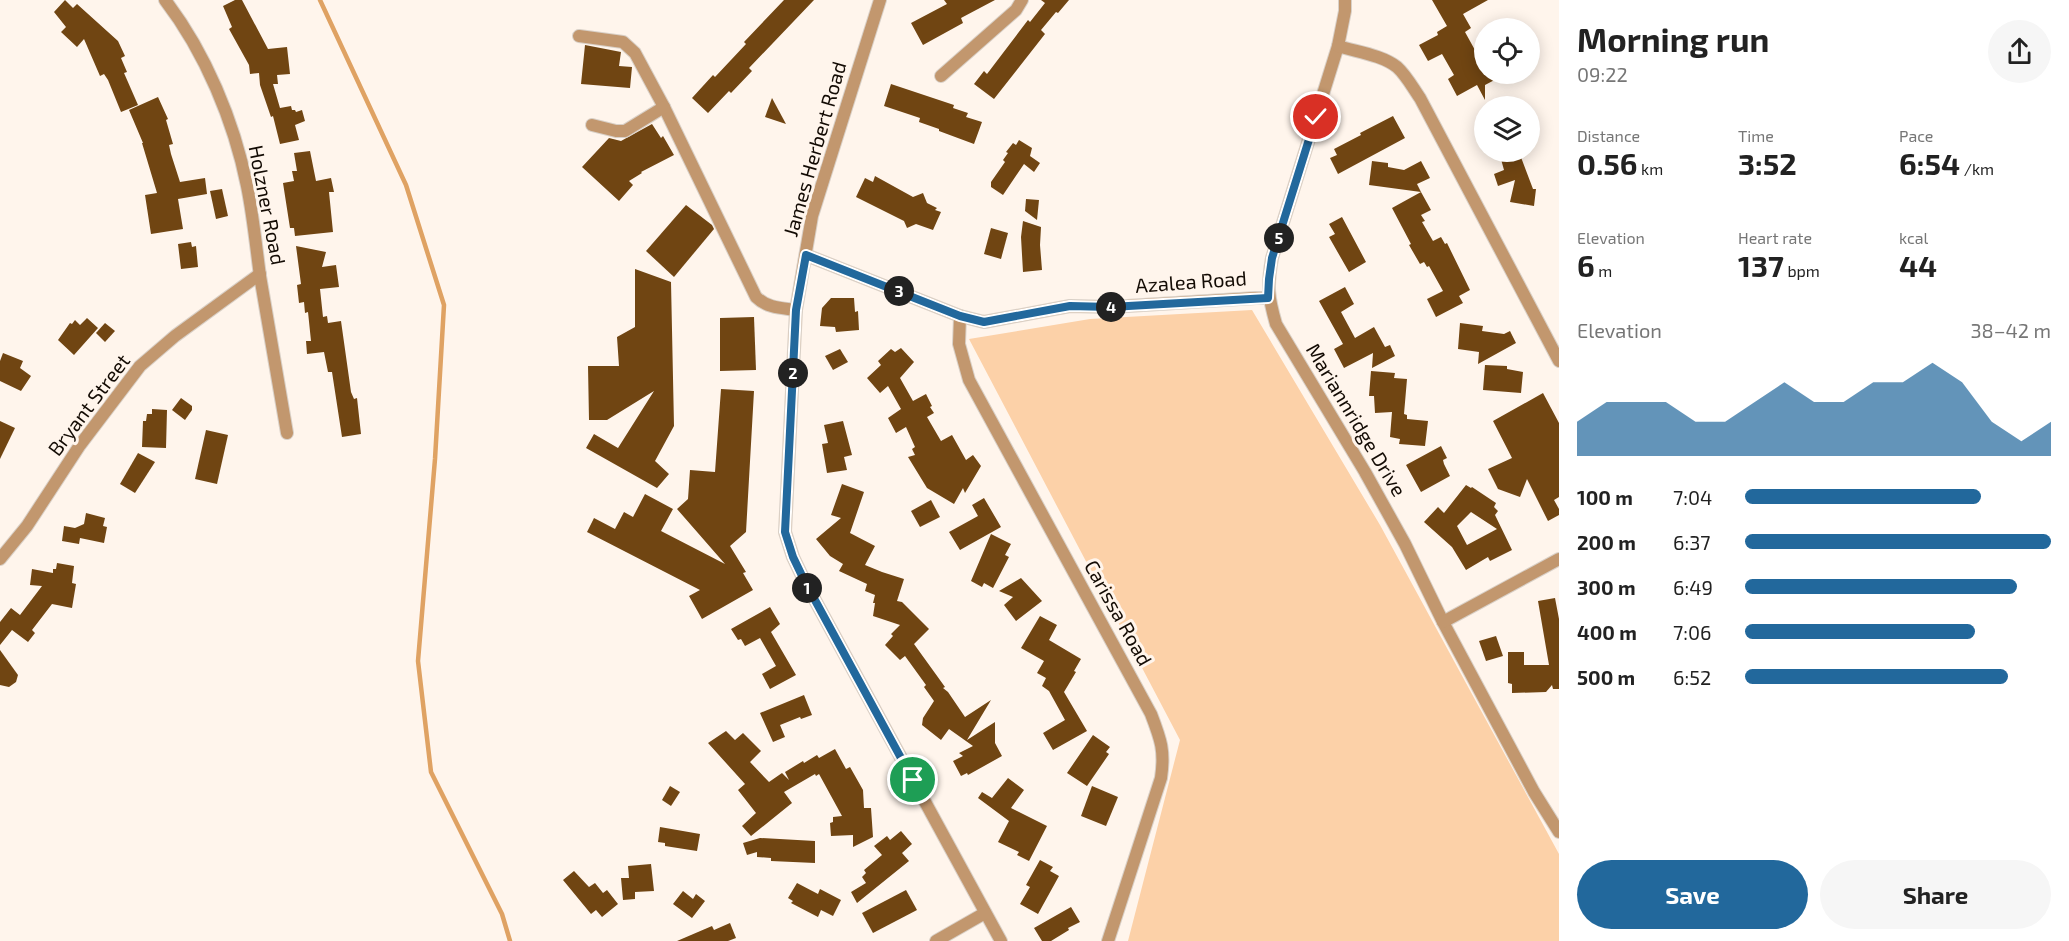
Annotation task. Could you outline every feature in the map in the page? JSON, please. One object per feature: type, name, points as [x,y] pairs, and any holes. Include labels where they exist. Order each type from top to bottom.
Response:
[{"type":"street","name":"Holzner Road","points":[[165,0],[182,22],[202,56],[232,134],[246,184],[287,433]]},
{"type":"street","name":"James Herbert Road","points":[[880,0],[812,216],[796,310],[785,532],[793,557],[1001,941]]},
{"type":"street","points":[[941,76],[1016,10],[1022,0]]},
{"type":"street","name":"Mariannridge Drive","points":[[1345,0],[1338,46],[1272,258],[1268,298],[1276,324],[1400,534],[1443,622],[1534,792],[1559,832]]},
{"type":"street","points":[[579,36],[616,40],[635,52],[756,297],[763,304],[796,310]]},
{"type":"street","points":[[1338,46],[1380,58],[1397,67],[1414,89],[1559,361]]},
{"type":"street","points":[[592,125],[625,131],[664,107]]},
{"type":"street","name":"Azalea Road","points":[[806,255],[960,316],[984,322],[1070,306],[1111,307],[1268,298]]},
{"type":"street","name":"Bryant Street","points":[[0,559],[27,526],[80,445],[140,366],[175,336],[260,274]]},
{"type":"street","name":"Carissa Road","points":[[960,316],[959,344],[969,380],[1151,714],[1160,737],[1164,757],[1161,778],[1108,941]]},
{"type":"street","points":[[1443,622],[1559,559]]},
{"type":"street","points":[[936,941],[985,913]]},
{"type":"shaded area","points":[[1252,310],[1380,525],[1559,854],[1559,941],[1128,941],[1180,740],[969,339],[1090,319]]},
{"type":"building","points":[[65,0],[73,8],[77,4],[118,41],[125,56],[121,58],[127,72],[124,73],[138,105],[121,112],[108,80],[104,74],[100,76],[84,39],[77,47],[61,32],[66,27],[54,12]]},
{"type":"building","points":[[235,0],[242,0],[268,49],[287,47],[290,74],[277,75],[278,84],[273,84],[280,108],[291,106],[296,112],[302,110],[305,121],[295,125],[299,140],[280,144],[273,116],[271,117],[260,85],[259,73],[250,74],[249,65],[229,29],[232,27],[223,6]]},
{"type":"building","points":[[784,0],[814,0],[749,68],[752,71],[708,113],[692,98],[746,44],[744,42]]},
{"type":"building","points":[[944,0],[995,0],[961,18],[963,23],[923,45],[911,23],[947,4]]},
{"type":"building","points":[[1041,0],[1069,0],[1041,30],[1045,34],[994,99],[974,84],[984,71],[987,74],[1028,20],[1030,22],[1045,3]]},
{"type":"building","points":[[1432,0],[1488,0],[1463,14],[1471,28],[1465,32],[1474,48],[1474,84],[1487,84],[1485,96],[1477,85],[1457,96],[1448,79],[1454,75],[1442,54],[1428,61],[1419,45],[1438,35],[1437,32],[1447,26]]},
{"type":"building","points":[[585,45],[621,52],[619,66],[632,67],[630,88],[581,84]]},
{"type":"building","points":[[891,84],[954,105],[953,108],[968,113],[966,117],[982,122],[974,144],[919,122],[920,118],[884,106]]},
{"type":"building","points":[[158,97],[168,119],[166,120],[173,144],[169,145],[180,182],[205,178],[207,194],[178,199],[183,229],[151,234],[145,195],[157,193],[143,143],[129,110]]},
{"type":"building","points":[[772,98],[786,124],[765,117]]},
{"type":"building","points":[[1393,116],[1405,138],[1338,174],[1330,158],[1337,155],[1334,149]]},
{"type":"building","points":[[652,124],[661,138],[663,136],[674,155],[629,181],[633,185],[619,201],[582,167],[609,138],[621,141]]},
{"type":"building","points":[[1019,140],[1032,148],[1030,156],[1040,163],[1034,172],[1024,164],[1003,195],[991,187],[991,182],[1005,162],[1003,160],[1008,153],[1006,152],[1013,143],[1016,145]]},
{"type":"building","points":[[310,151],[316,181],[331,178],[334,192],[329,192],[333,232],[295,236],[294,228],[290,228],[283,183],[294,181],[292,171],[297,171],[294,153]]},
{"type":"building","points":[[1372,161],[1388,163],[1388,167],[1404,170],[1421,161],[1430,178],[1417,184],[1421,192],[1369,185]]},
{"type":"building","points":[[1502,162],[1523,162],[1533,189],[1536,189],[1534,206],[1510,202],[1515,180],[1498,186],[1494,174],[1504,170]]},
{"type":"building","points":[[875,176],[913,197],[923,193],[927,203],[941,212],[933,230],[916,224],[907,228],[904,221],[856,197],[865,178],[873,182]]},
{"type":"building","points":[[222,189],[228,216],[216,219],[210,191]]},
{"type":"building","points":[[1421,192],[1431,210],[1421,215],[1425,221],[1422,222],[1433,241],[1441,237],[1445,244],[1447,243],[1470,290],[1459,296],[1463,303],[1436,317],[1427,299],[1443,291],[1429,266],[1427,267],[1424,262],[1420,264],[1392,208]]},
{"type":"building","points":[[1026,199],[1039,200],[1037,220],[1025,211]]},
{"type":"building","points":[[686,205],[714,229],[674,277],[646,251]]},
{"type":"building","points":[[1342,217],[1366,262],[1349,272],[1329,237],[1335,234],[1329,224]]},
{"type":"building","points":[[1023,221],[1041,227],[1042,270],[1023,272],[1021,237]]},
{"type":"building","points":[[991,228],[1008,233],[1001,259],[984,254]]},
{"type":"building","points":[[191,242],[192,247],[196,246],[198,267],[181,269],[178,244]]},
{"type":"building","points":[[296,246],[326,252],[322,267],[336,265],[339,287],[320,289],[323,317],[327,316],[328,323],[341,321],[351,392],[354,399],[357,398],[361,434],[342,437],[332,372],[328,372],[324,352],[307,354],[306,341],[311,341],[308,312],[305,313],[304,302],[299,303],[297,285],[301,284]]},
{"type":"building","points":[[635,269],[671,282],[674,426],[655,461],[669,474],[657,488],[586,448],[594,434],[618,448],[654,391],[607,420],[589,420],[588,366],[619,366],[617,337],[635,327]]},
{"type":"building","points":[[1345,287],[1354,304],[1341,312],[1355,338],[1374,327],[1385,347],[1390,345],[1395,356],[1372,368],[1373,353],[1344,368],[1334,349],[1343,344],[1319,301]]},
{"type":"building","points":[[831,298],[854,298],[855,312],[858,311],[859,330],[836,332],[835,327],[820,326],[822,308]]},
{"type":"building","points":[[754,317],[756,370],[720,371],[720,318]]},
{"type":"building","points":[[87,318],[98,328],[74,355],[58,340],[70,323],[72,324],[75,320],[80,325]]},
{"type":"building","points":[[105,323],[115,331],[105,342],[96,333]]},
{"type":"building","points":[[1460,323],[1483,326],[1482,331],[1504,334],[1510,331],[1516,343],[1478,364],[1479,352],[1458,349]]},
{"type":"building","points":[[901,348],[914,362],[900,378],[913,401],[926,394],[934,413],[927,417],[941,441],[952,435],[966,460],[973,455],[981,466],[965,493],[963,488],[954,504],[927,488],[908,457],[915,455],[912,449],[915,447],[906,427],[896,433],[888,418],[901,409],[888,386],[880,393],[867,378],[881,365],[878,361],[891,349],[895,352]]},
{"type":"building","points":[[840,349],[848,362],[833,370],[825,356]]},
{"type":"building","points":[[3,353],[23,361],[20,368],[31,376],[21,391],[0,381],[0,361]]},
{"type":"building","points":[[1485,365],[1507,366],[1507,369],[1523,372],[1521,393],[1483,390]]},
{"type":"building","points":[[1371,371],[1395,373],[1394,378],[1407,379],[1404,414],[1407,415],[1407,419],[1428,421],[1425,446],[1399,444],[1400,439],[1390,437],[1392,412],[1375,413],[1374,396],[1369,396]]},
{"type":"building","points":[[721,389],[754,391],[746,532],[730,546],[746,572],[743,573],[753,590],[702,619],[689,596],[700,590],[587,532],[594,518],[615,529],[624,512],[633,517],[645,494],[673,509],[661,531],[725,564],[677,509],[688,499],[690,470],[715,472]]},
{"type":"building","points":[[1543,393],[1559,423],[1559,497],[1554,500],[1559,509],[1559,515],[1548,521],[1527,479],[1520,497],[1498,489],[1488,469],[1512,458],[1493,421]]},
{"type":"building","points":[[181,398],[192,406],[185,420],[172,410]]},
{"type":"building","points":[[152,409],[167,410],[166,448],[142,447],[143,421],[146,421],[147,414],[152,414]]},
{"type":"building","points":[[0,421],[15,428],[0,459]]},
{"type":"building","points":[[843,421],[852,455],[844,457],[847,470],[827,473],[822,444],[828,443],[824,425]]},
{"type":"building","points":[[206,430],[228,435],[217,484],[195,479]]},
{"type":"building","points":[[1441,446],[1447,458],[1443,460],[1444,464],[1450,476],[1421,492],[1406,465]]},
{"type":"building","points":[[138,453],[155,462],[135,493],[120,484]]},
{"type":"building","points":[[842,484],[864,492],[850,533],[875,546],[865,565],[904,579],[897,601],[902,602],[929,629],[914,644],[945,687],[943,688],[965,717],[991,700],[967,740],[995,722],[995,743],[1002,756],[968,775],[967,773],[961,776],[953,761],[963,756],[959,753],[973,746],[949,729],[941,740],[922,725],[923,718],[934,701],[924,687],[926,685],[905,656],[900,660],[885,645],[900,625],[873,616],[875,595],[865,591],[867,584],[839,571],[843,564],[830,556],[816,539],[841,518],[831,515]]},
{"type":"building","points":[[1466,485],[1472,487],[1496,503],[1494,507],[1498,511],[1495,515],[1512,550],[1490,561],[1488,557],[1466,570],[1452,547],[1424,522],[1438,507],[1444,513]],"holes":[[[1471,512],[1497,529],[1467,545],[1457,526]]]},
{"type":"building","points":[[984,498],[1001,527],[960,550],[949,532],[978,516],[972,505]]},
{"type":"building","points":[[931,500],[940,517],[920,527],[911,511]]},
{"type":"building","points":[[86,513],[105,518],[103,526],[107,527],[104,543],[80,538],[79,544],[62,541],[64,526],[75,528],[84,524]]},
{"type":"building","points":[[991,534],[1011,544],[1005,555],[1009,557],[993,588],[984,583],[982,587],[971,581]]},
{"type":"building","points":[[57,563],[74,566],[72,583],[76,584],[72,608],[52,604],[32,630],[35,633],[28,642],[12,630],[0,645],[0,622],[11,608],[20,615],[42,586],[30,585],[32,569],[53,573]]},
{"type":"building","points":[[1021,578],[1042,601],[1016,621],[1004,605],[1013,597],[999,591]]},
{"type":"building","points":[[1555,598],[1559,619],[1559,689],[1553,689],[1552,685],[1546,692],[1512,693],[1512,684],[1508,683],[1508,652],[1524,652],[1524,665],[1549,665],[1538,601]]},
{"type":"building","points":[[770,607],[780,624],[771,632],[796,675],[770,689],[762,674],[776,666],[760,638],[745,646],[731,629]]},
{"type":"building","points":[[1040,616],[1057,625],[1049,640],[1081,659],[1064,692],[1087,731],[1053,750],[1043,733],[1065,720],[1049,691],[1042,686],[1046,678],[1037,673],[1044,661],[1021,648]]},
{"type":"building","points":[[1496,636],[1503,656],[1486,661],[1479,641]]},
{"type":"building","points":[[0,650],[18,675],[16,682],[9,687],[0,685]]},
{"type":"building","points":[[804,695],[812,715],[780,725],[785,737],[773,742],[760,713]]},
{"type":"building","points":[[726,731],[735,740],[743,733],[761,751],[750,762],[769,782],[782,773],[789,780],[785,772],[803,761],[804,763],[817,755],[819,758],[835,749],[846,769],[850,767],[863,790],[864,808],[871,808],[873,837],[853,847],[853,835],[831,836],[830,823],[833,822],[833,817],[842,816],[819,774],[816,776],[815,774],[784,792],[792,803],[751,836],[742,826],[756,813],[738,790],[745,784],[708,743]]},
{"type":"building","points":[[1093,735],[1110,747],[1106,752],[1109,754],[1087,786],[1067,773]]},
{"type":"building","points":[[1008,778],[1024,790],[1011,808],[1047,826],[1029,861],[1017,855],[1019,852],[998,842],[1009,821],[978,798],[982,792],[992,798]]},
{"type":"building","points":[[670,786],[680,792],[671,806],[662,800]]},
{"type":"building","points":[[1092,786],[1118,797],[1106,826],[1081,816]]},
{"type":"building","points":[[660,827],[700,834],[697,851],[665,846],[665,843],[658,842]]},
{"type":"building","points":[[901,831],[912,844],[902,853],[909,861],[857,903],[851,892],[866,883],[862,877],[866,873],[864,870],[882,855],[874,846],[887,836],[890,840]]},
{"type":"building","points":[[760,838],[815,841],[815,863],[771,861],[771,858],[757,857],[757,852],[747,855],[743,843]]},
{"type":"building","points":[[1040,860],[1053,867],[1050,871],[1059,876],[1038,914],[1020,904],[1030,887],[1026,885]]},
{"type":"building","points":[[651,864],[654,891],[635,892],[635,899],[623,900],[621,878],[629,878],[628,866]]},
{"type":"building","points":[[574,871],[589,887],[595,883],[603,893],[607,890],[618,904],[602,917],[596,910],[591,914],[563,880]]},
{"type":"building","points":[[797,883],[818,894],[820,889],[841,900],[833,916],[821,910],[818,917],[791,903],[793,901],[788,898]]},
{"type":"building","points":[[906,890],[917,910],[873,933],[862,913]]},
{"type":"building","points":[[683,891],[693,899],[696,894],[705,901],[692,918],[673,904]]},
{"type":"building","points":[[1071,907],[1080,922],[1051,941],[1042,941],[1034,928]]},
{"type":"building","points":[[730,923],[736,938],[728,941],[677,941],[712,926],[714,930]]},
{"type":"waterway","points":[[320,0],[406,185],[444,305],[435,459],[418,661],[431,772],[502,914],[510,941]]},
{"type":"route","points":[[913,780],[804,580],[785,532],[796,310],[806,255],[960,316],[984,322],[1070,306],[1111,307],[1268,298],[1272,258],[1316,117]]}]
